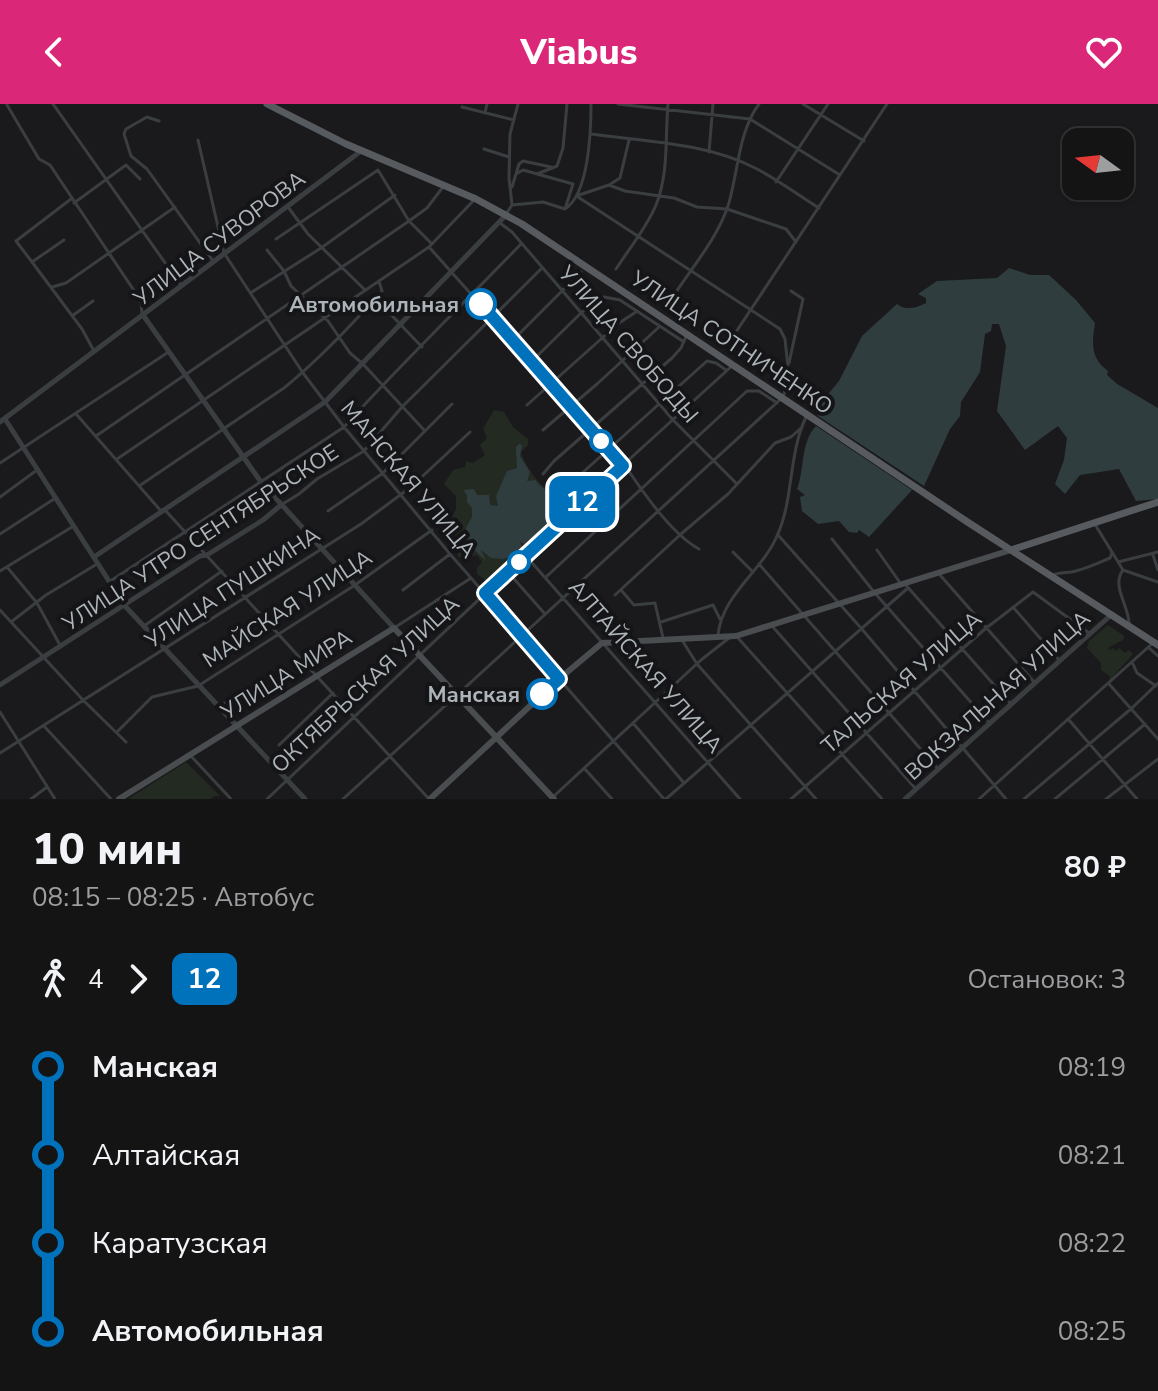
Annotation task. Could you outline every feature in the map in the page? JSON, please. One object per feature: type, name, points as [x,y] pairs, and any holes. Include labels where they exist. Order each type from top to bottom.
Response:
[{"type":"main road","name":"УЛИЦА СОТНИЧЕНКО","points":[[267,104],[362,151],[506,214],[730,368],[807,414],[1154,645]]},
{"type":"main road","points":[[430,799],[602,643],[733,636],[904,585],[1158,502]]},
{"type":"main road","points":[[394,628],[553,798]]},
{"type":"main road","name":"УЛИЦА МИРА","points":[[119,799],[394,628]]},
{"type":"street","points":[[53,104],[181,286]]},
{"type":"street","points":[[485,113],[487,104]]},
{"type":"street","points":[[94,557],[325,402],[500,223],[512,205],[510,134],[518,104]]},
{"type":"street","points":[[537,174],[557,166],[563,148],[567,104]]},
{"type":"street","points":[[578,196],[591,134],[591,104]]},
{"type":"street","points":[[618,104],[668,107],[750,119],[840,175]]},
{"type":"street","points":[[709,152],[713,104]]},
{"type":"street","points":[[665,300],[672,298],[727,209],[750,119],[759,104]]},
{"type":"street","points":[[803,104],[864,141]]},
{"type":"street","points":[[776,182],[828,104]]},
{"type":"street","points":[[732,338],[887,104]]},
{"type":"street","points":[[7,105],[39,159],[50,165],[110,253],[141,301],[143,315],[261,482],[394,628]]},
{"type":"street","points":[[462,107],[514,120]]},
{"type":"street","points":[[616,269],[653,212],[659,196],[667,142],[668,107]]},
{"type":"street","points":[[159,121],[147,117],[126,129],[124,134],[131,156],[139,160],[213,261]]},
{"type":"street","points":[[591,134],[667,142],[739,161],[819,208]]},
{"type":"street","points":[[565,209],[578,196],[620,178],[629,139]]},
{"type":"street","name":"МАНСКАЯ УЛИЦА","points":[[198,140],[224,253],[303,373],[450,554],[665,799]]},
{"type":"street","points":[[484,149],[509,157]]},
{"type":"street","name":"УЛИЦА СУВОРОВА","points":[[3,420],[362,151]]},
{"type":"street","points":[[511,189],[519,164],[523,161],[554,168]]},
{"type":"street","points":[[94,351],[52,287],[16,241],[126,165],[140,179]]},
{"type":"street","points":[[276,239],[378,170],[409,221],[452,272],[640,489],[699,549]]},
{"type":"street","points":[[516,174],[523,170],[573,184],[565,209]]},
{"type":"street","points":[[96,436],[409,221],[427,208],[444,185]]},
{"type":"street","points":[[609,185],[625,191],[674,198],[697,207],[727,209],[786,229],[796,242]]},
{"type":"street","points":[[252,292],[395,195]]},
{"type":"street","points":[[343,799],[780,400],[789,383],[784,333],[578,196]]},
{"type":"street","points":[[117,459],[430,245],[476,199]]},
{"type":"street","points":[[512,205],[543,202],[565,209]]},
{"type":"street","points":[[52,287],[66,283],[175,207]]},
{"type":"street","points":[[288,207],[321,248],[364,289]]},
{"type":"street","name":"УЛИЦА СВОБОДЫ","points":[[500,223],[512,232],[673,420],[737,484]]},
{"type":"street","points":[[32,262],[64,240]]},
{"type":"street","points":[[109,582],[344,427],[521,244]]},
{"type":"street","points":[[267,250],[284,271],[291,286],[328,321],[350,353],[425,431]]},
{"type":"street","name":"УЛИЦА УТРО СЕНТЯБРЬСКОЕ","points":[[0,685],[200,556],[207,555],[263,520],[317,479],[364,451],[402,407],[542,268]]},
{"type":"street","points":[[513,340],[581,272]]},
{"type":"street","points":[[139,486],[303,373],[377,300],[382,291],[379,281]]},
{"type":"street","points":[[787,367],[803,299],[791,291]]},
{"type":"street","points":[[532,361],[582,312],[597,300],[610,297],[659,327],[685,338],[672,358],[543,474]]},
{"type":"street","points":[[377,300],[422,347]]},
{"type":"street","points":[[72,316],[93,301]]},
{"type":"street","points":[[527,405],[604,337],[633,313],[639,312]]},
{"type":"street","points":[[543,430],[659,327]]},
{"type":"street","points":[[0,463],[169,352]]},
{"type":"street","points":[[571,483],[707,361],[730,368]]},
{"type":"street","name":"ОКТЯБРЬСКАЯ УЛИЦА","points":[[267,799],[419,654],[730,368]]},
{"type":"street","points":[[546,577],[747,391],[759,391],[780,400]]},
{"type":"street","points":[[328,511],[383,473],[452,404]]},
{"type":"street","points":[[76,414],[430,799]]},
{"type":"street","points":[[718,639],[720,619],[778,535],[801,428],[807,414]]},
{"type":"street","points":[[3,420],[125,606],[305,799]]},
{"type":"street","points":[[615,595],[737,484],[775,443],[791,437],[801,428]]},
{"type":"street","name":"УЛИЦА ПУШКИНА","points":[[0,753],[401,495],[470,432]]},
{"type":"street","points":[[0,497],[37,470]]},
{"type":"street","points":[[0,534],[55,498]]},
{"type":"street","points":[[1094,522],[1123,570],[1158,582]]},
{"type":"street","points":[[0,571],[74,526]]},
{"type":"street","name":"МАЙСКАЯ УЛИЦА","points":[[118,731],[152,697],[198,686],[355,585],[432,530]]},
{"type":"street","points":[[778,535],[1006,799]]},
{"type":"street","points":[[832,539],[886,607],[990,724]]},
{"type":"street","points":[[877,550],[904,585],[1011,705]]},
{"type":"street","points":[[1051,576],[1110,558],[1113,551]]},
{"type":"street","points":[[733,552],[753,573]]},
{"type":"street","points":[[1118,562],[1155,552],[1158,570]]},
{"type":"street","points":[[403,590],[450,554]]},
{"type":"street","name":"АЛТАЙСКАЯ УЛИЦА","points":[[526,556],[740,799]]},
{"type":"street","points":[[11,622],[98,564]]},
{"type":"street","points":[[759,564],[938,769]]},
{"type":"street","points":[[7,567],[37,603],[61,647]]},
{"type":"street","points":[[1123,570],[1118,574],[1118,582],[1130,621],[1128,625]]},
{"type":"street","points":[[144,626],[222,571]]},
{"type":"street","points":[[508,572],[545,614]]},
{"type":"street","points":[[937,572],[1035,683]]},
{"type":"street","name":"УЛИЦА МИРА","points":[[394,628],[471,578]]},
{"type":"street","points":[[665,799],[886,607],[904,585]]},
{"type":"street","points":[[621,590],[634,605],[655,603],[663,640]]},
{"type":"street","name":"ТАЛЬСКАЯ УЛИЦА","points":[[791,799],[985,629],[1033,592],[1090,634]]},
{"type":"street","points":[[661,622],[713,605],[720,619]]},
{"type":"street","points":[[1013,607],[1060,661]]},
{"type":"street","points":[[0,610],[43,659],[126,742]]},
{"type":"street","name":"ВОКЗАЛЬНАЯ УЛИЦА","points":[[905,799],[1111,615]]},
{"type":"street","points":[[772,626],[916,789]]},
{"type":"street","points":[[553,798],[697,664],[733,636],[882,799]]},
{"type":"street","points":[[682,640],[697,664],[816,799]]},
{"type":"street","points":[[979,799],[1154,645],[1158,656]]},
{"type":"street","points":[[1024,799],[1157,684],[1137,673],[1133,663]]},
{"type":"street","points":[[1109,684],[1158,739]]},
{"type":"street","points":[[219,708],[243,689]]},
{"type":"street","points":[[279,745],[333,693]]},
{"type":"street","points":[[0,712],[55,799]]},
{"type":"street","points":[[1069,720],[1137,799]]},
{"type":"street","points":[[633,723],[684,783]]},
{"type":"street","points":[[1055,799],[1145,724]]},
{"type":"street","points":[[44,726],[111,799]]},
{"type":"street","points":[[190,755],[231,799]]},
{"type":"street","points":[[1106,799],[1158,759]]},
{"type":"street","points":[[584,768],[612,799]]},
{"type":"street","points":[[31,799],[48,787]]},
{"type":"shaded area","points":[[1009,268],[1030,275],[1049,275],[1076,300],[1095,323],[1095,355],[1108,371],[1107,375],[1158,408],[1158,499],[1136,501],[1119,469],[1080,475],[1065,494],[1055,484],[1064,460],[1067,438],[1058,426],[1025,450],[997,411],[1006,346],[999,324],[992,324],[991,331],[985,334],[980,372],[961,402],[960,416],[950,429],[924,486],[818,416],[816,409],[839,381],[862,336],[897,304],[911,308],[926,303],[926,298],[918,294],[937,281],[997,278]]},
{"type":"shaded area","points":[[494,410],[504,412],[513,427],[528,439],[528,445],[521,452],[526,464],[541,484],[559,495],[565,504],[561,508],[562,517],[488,582],[477,574],[482,562],[477,555],[457,557],[460,545],[449,522],[456,509],[456,496],[444,484],[453,470],[465,467],[466,461],[473,463],[485,455],[480,445],[487,438],[483,429]]},
{"type":"shaded area","points":[[816,426],[912,490],[869,537],[859,530],[857,533],[849,532],[839,521],[818,524],[802,511],[800,497],[805,495],[797,489],[807,440]]},
{"type":"shaded area","points":[[522,445],[520,456],[530,472],[527,481],[535,480],[548,494],[552,504],[560,501],[557,505],[559,514],[531,543],[529,539],[524,544],[520,541],[522,548],[504,559],[491,558],[481,550],[486,561],[468,544],[466,528],[472,517],[472,508],[463,490],[474,489],[477,495],[489,495],[490,505],[498,506],[496,496],[507,471],[517,468],[516,447]]},
{"type":"shaded area","points":[[1108,625],[1124,636],[1123,640],[1108,648],[1116,651],[1119,648],[1125,653],[1129,650],[1133,654],[1109,681],[1110,676],[1101,670],[1101,663],[1087,648],[1089,641]]},
{"type":"shaded area","points":[[186,762],[220,796],[211,799],[128,799]]},
{"type":"bus line","name":"12","points":[[481,304],[623,466],[485,593],[559,679],[542,694]]},
{"type":"place","name":"Автомобильная","points":[[481,304]]},
{"type":"place","name":"Манская","points":[[542,694]]}]
